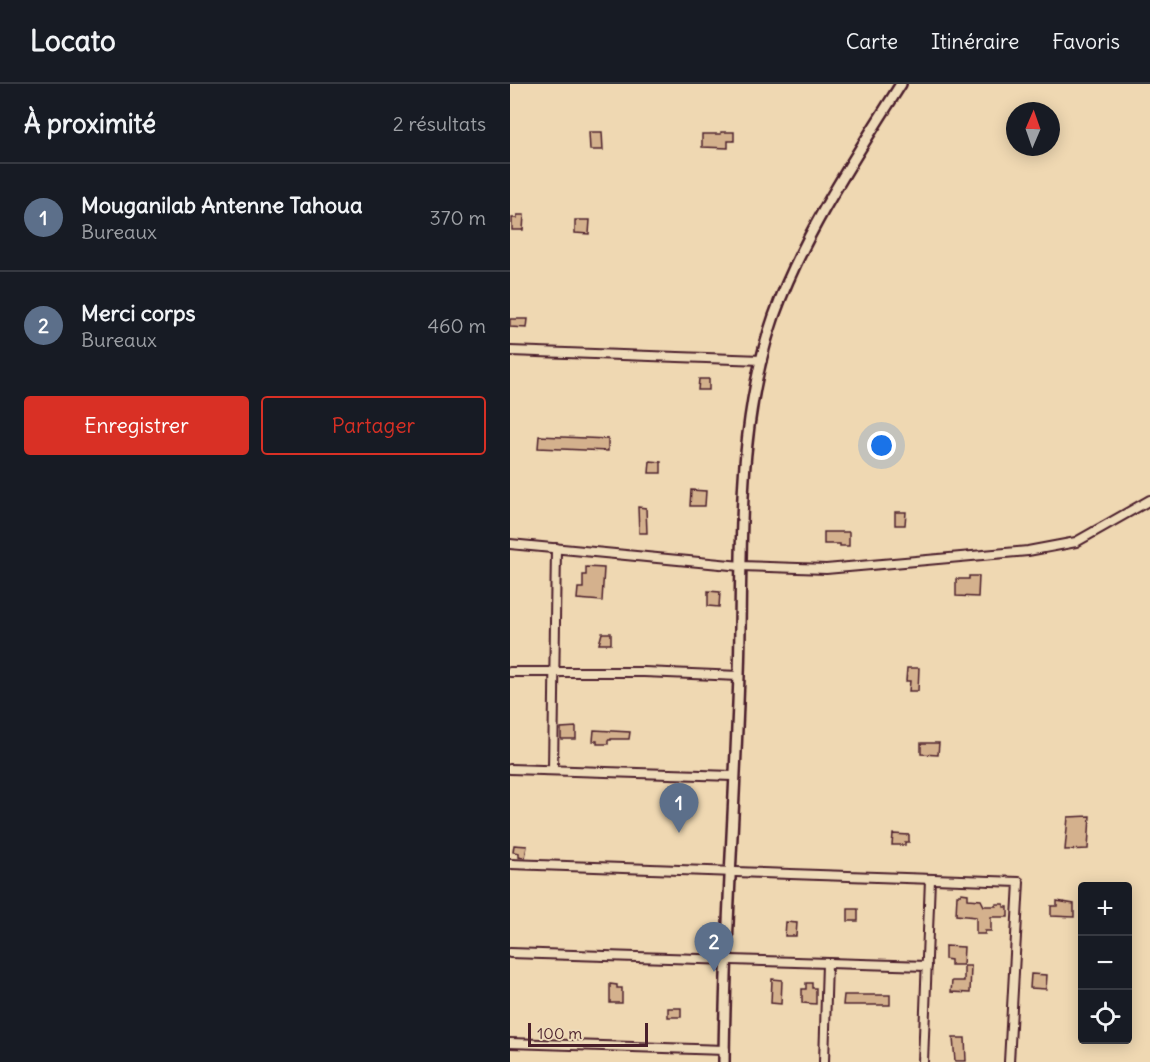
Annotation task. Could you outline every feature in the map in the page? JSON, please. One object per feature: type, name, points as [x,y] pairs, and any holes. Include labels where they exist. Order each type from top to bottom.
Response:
[{"type":"street","points":[[724,1062],[725,959],[739,676],[745,446],[757,378],[774,316],[803,249],[852,162],[901,84]]},
{"type":"street","points":[[510,351],[762,360]]},
{"type":"street","points":[[510,544],[741,566],[826,569],[1028,551],[1076,542],[1150,500]]},
{"type":"street","points":[[553,770],[556,548]]},
{"type":"street","points":[[510,672],[644,672],[739,676]]},
{"type":"street","points":[[510,769],[734,776]]},
{"type":"street","points":[[510,864],[1018,882],[1009,1062]]},
{"type":"street","points":[[923,1062],[930,879]]},
{"type":"street","points":[[510,952],[927,966]]},
{"type":"street","points":[[824,1062],[827,963]]},
{"type":"street","points":[[510,1043],[724,1050]]},
{"type":"building","points":[[589,132],[602,132],[603,150],[590,150]]},
{"type":"building","points":[[721,132],[734,132],[734,141],[728,141],[728,148],[702,147],[702,134],[721,134]]},
{"type":"building","points":[[517,215],[524,215],[523,230],[512,230],[512,218],[517,218]]},
{"type":"building","points":[[575,220],[590,220],[589,234],[575,233]]},
{"type":"building","points":[[510,319],[528,319],[527,328],[510,327]]},
{"type":"building","points":[[699,379],[709,379],[709,390],[698,390]]},
{"type":"building","points":[[539,436],[608,439],[608,451],[538,448]]},
{"type":"building","points":[[650,461],[661,462],[661,473],[649,473]]},
{"type":"building","points":[[691,490],[706,491],[705,506],[690,506]]},
{"type":"building","points":[[638,507],[646,508],[647,533],[639,533]]},
{"type":"building","points":[[895,512],[906,512],[905,525],[895,525]]},
{"type":"building","points":[[824,532],[849,532],[849,546],[824,544]]},
{"type":"building","points":[[586,567],[604,568],[602,601],[577,599],[578,588],[583,588],[583,575],[586,575]]},
{"type":"building","points":[[969,576],[979,576],[978,597],[956,596],[956,579],[969,579]]},
{"type":"building","points":[[708,591],[720,592],[719,607],[708,606]]},
{"type":"building","points":[[602,633],[611,633],[611,644],[599,644]]},
{"type":"building","points":[[907,668],[919,668],[918,691],[909,691],[910,681],[906,681]]},
{"type":"building","points":[[576,727],[576,739],[561,739],[561,728]]},
{"type":"building","points":[[594,730],[630,732],[629,739],[611,739],[608,740],[608,744],[597,744],[597,741],[593,741]]},
{"type":"building","points":[[921,743],[939,743],[938,755],[921,754]]},
{"type":"building","points":[[1090,816],[1088,849],[1065,850],[1068,817]]},
{"type":"building","points":[[893,834],[909,835],[909,842],[905,842],[905,845],[892,845]]},
{"type":"building","points":[[514,845],[527,846],[525,858],[513,852]]},
{"type":"building","points":[[968,894],[968,899],[981,900],[984,906],[1004,904],[1004,907],[1008,907],[1008,917],[991,917],[991,931],[976,934],[976,917],[956,915],[957,895]]},
{"type":"building","points":[[1057,901],[1074,904],[1074,917],[1051,916],[1051,906],[1057,906]]},
{"type":"building","points":[[848,909],[858,909],[858,921],[848,921]]},
{"type":"building","points":[[786,922],[797,923],[796,936],[785,936]]},
{"type":"building","points":[[945,946],[964,947],[963,965],[951,965],[951,960],[945,959]]},
{"type":"building","points":[[964,966],[971,966],[970,993],[951,992],[952,981],[964,981]]},
{"type":"building","points":[[1031,974],[1047,975],[1046,989],[1030,988]]},
{"type":"building","points":[[772,979],[782,980],[781,1004],[771,1003]]},
{"type":"building","points":[[806,983],[812,983],[812,988],[816,988],[816,1004],[802,1003],[802,989],[806,989]]},
{"type":"building","points":[[610,984],[622,988],[622,1003],[610,1003]]},
{"type":"building","points":[[844,995],[890,995],[890,1005],[843,1005]]},
{"type":"building","points":[[668,1008],[681,1008],[681,1017],[668,1017]]},
{"type":"building","points":[[953,1038],[965,1038],[966,1061],[955,1061]]},
{"type":"place","name":"Mouganilab Antenne Tahoua","points":[[679,833]]},
{"type":"place","name":"Merci corps","points":[[714,972]]}]
